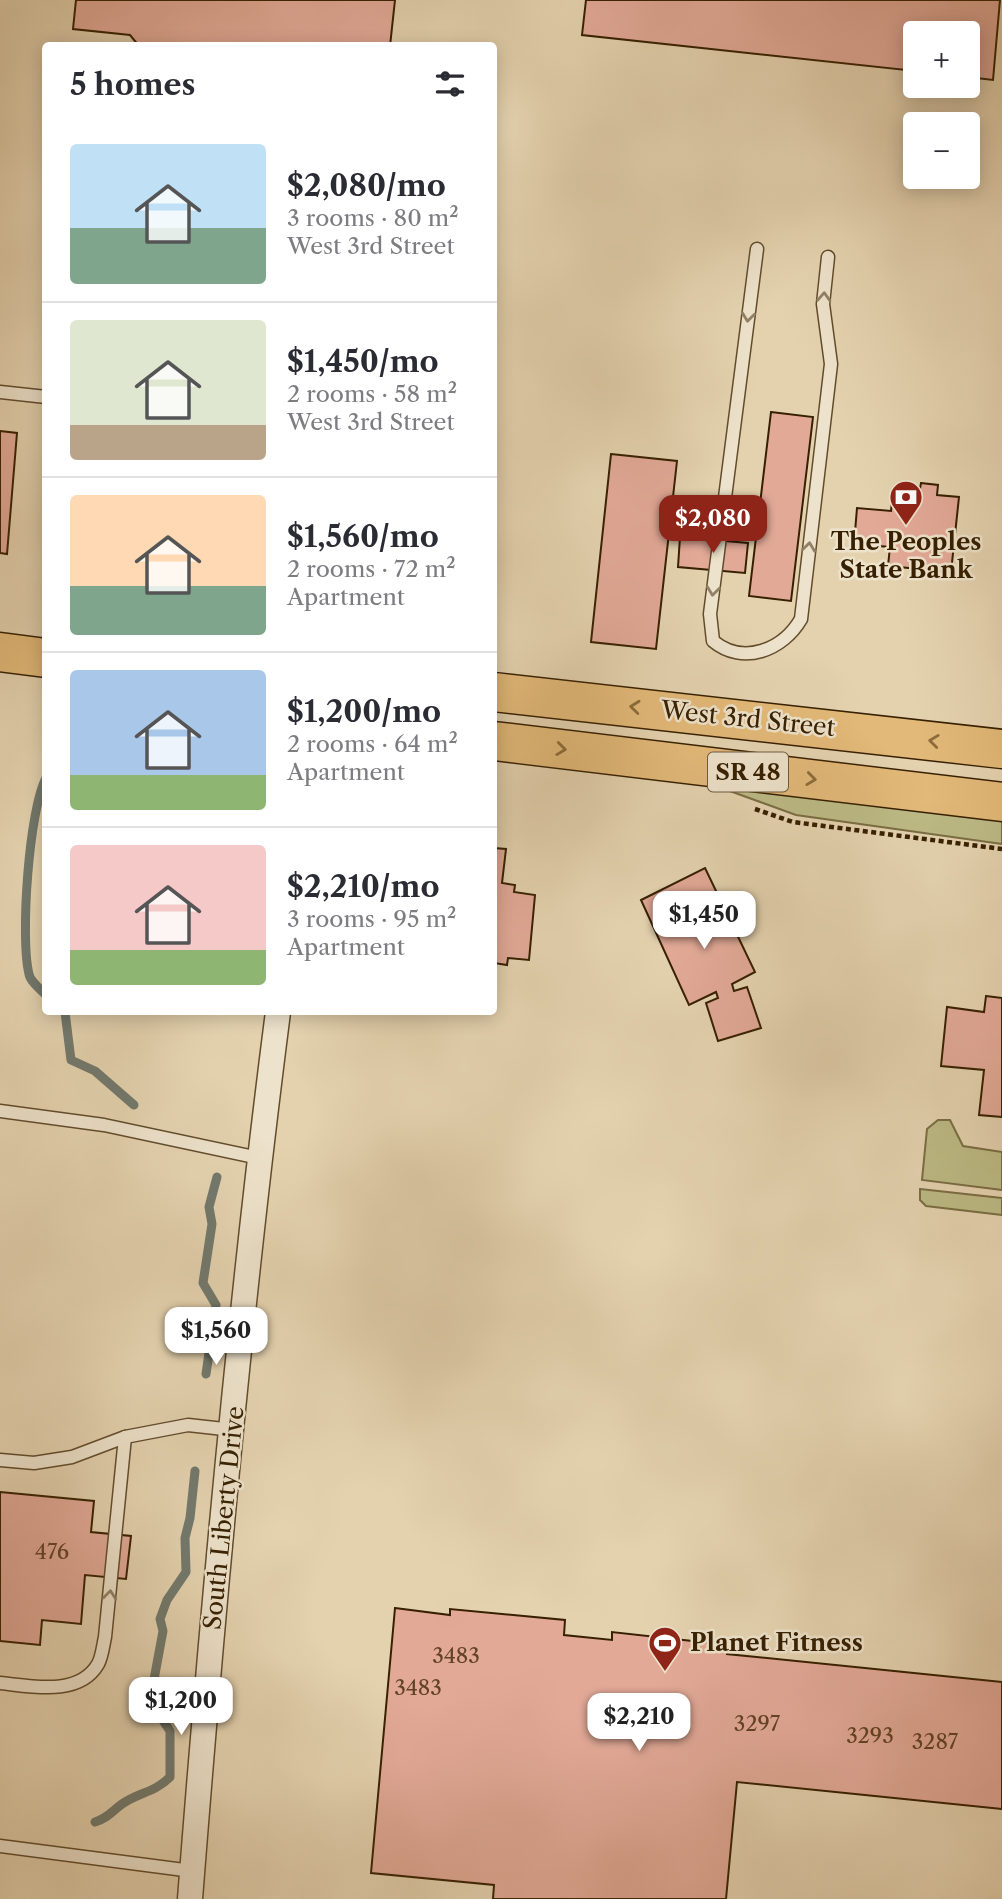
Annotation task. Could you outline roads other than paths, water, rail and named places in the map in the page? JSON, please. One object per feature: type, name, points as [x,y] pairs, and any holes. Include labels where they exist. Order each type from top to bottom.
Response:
[{"type":"main road","points":[[0,652],[42,657]]},
{"type":"main road","name":"West 3rd Street","points":[[497,692],[1002,749]]},
{"type":"main road","name":"West 3rd Street","points":[[497,741],[1002,802]]},
{"type":"street","name":"South Liberty Drive","points":[[190,1899],[259,1158],[278,1015]]},
{"type":"lane","points":[[757,249],[710,614],[713,641],[722,649],[762,652],[779,646],[792,635],[801,619],[831,364],[823,304],[828,257]]},
{"type":"lane","points":[[0,392],[42,397]]},
{"type":"lane","points":[[0,1111],[104,1125],[259,1158]]},
{"type":"lane","points":[[0,1460],[34,1463],[72,1457],[125,1437],[188,1425],[233,1430]]},
{"type":"lane","points":[[0,1683],[61,1687],[89,1675],[99,1663],[105,1637],[125,1437]]},
{"type":"lane","points":[[0,1846],[192,1871]]},
{"type":"waterway","points":[[42,789],[31,845],[25,933],[30,977],[42,991]]},
{"type":"waterway","points":[[65,1015],[71,1060],[95,1071],[134,1105]]},
{"type":"waterway","points":[[206,1374],[216,1305],[203,1283],[212,1224],[209,1207],[217,1177]]},
{"type":"waterway","points":[[95,1822],[170,1777],[170,1731],[150,1701],[163,1631],[160,1619],[167,1600],[186,1572],[185,1538],[195,1471]]},
{"type":"place","name":"The Peoples State Bank","points":[[906,527]]},
{"type":"place","name":"Planet Fitness","points":[[665,1673]]}]
